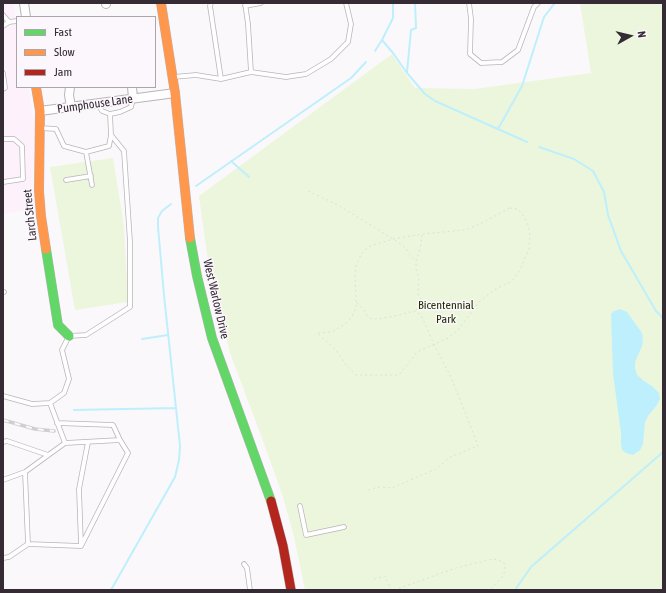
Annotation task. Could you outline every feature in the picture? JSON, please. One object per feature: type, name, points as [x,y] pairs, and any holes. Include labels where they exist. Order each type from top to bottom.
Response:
[{"type":"street","points":[[24,3],[26,16]]},
{"type":"street","name":"West Warlow Drive","points":[[161,3],[175,93],[191,244],[197,276],[212,338],[274,510],[283,546],[291,590]]},
{"type":"street","name":"Larch Street","points":[[36,88],[40,112],[39,191],[41,216],[58,325],[68,336]]},
{"type":"street","points":[[70,88],[69,95],[71,107]]},
{"type":"street","points":[[132,88],[133,98]]},
{"type":"street","name":"Pumphouse Lane","points":[[40,112],[175,93]]},
{"type":"lane","points":[[211,3],[210,6],[221,79]]},
{"type":"lane","points":[[251,72],[248,24],[245,4],[261,3]]},
{"type":"lane","points":[[172,77],[196,75],[221,79],[251,72],[286,77],[306,74],[331,59],[348,42],[351,24],[346,3]]},
{"type":"lane","points":[[469,3],[471,19],[470,54],[481,64],[502,62],[518,50],[534,7],[538,3]]},
{"type":"lane","points":[[3,15],[9,22]]},
{"type":"lane","points":[[3,26],[9,22],[16,21]]},
{"type":"lane","points":[[3,73],[5,88],[3,89]]},
{"type":"lane","points":[[98,103],[102,111],[110,114],[120,112],[131,107],[133,98]]},
{"type":"lane","points":[[40,128],[56,129],[64,146],[86,152],[109,146],[111,134],[110,114]]},
{"type":"lane","points":[[3,396],[32,404],[50,403],[64,394],[69,379],[62,350],[68,336],[86,335],[130,307],[130,242],[124,150],[111,134]]},
{"type":"lane","points":[[3,139],[14,139],[22,146],[23,179],[3,182]]},
{"type":"lane","points":[[86,152],[92,185]]},
{"type":"lane","points":[[66,180],[91,176]]},
{"type":"lane","points":[[50,403],[65,443]]},
{"type":"lane","points":[[57,423],[113,425],[128,453],[81,546]]},
{"type":"lane","points":[[3,480],[26,472],[65,443],[120,440]]},
{"type":"lane","points":[[3,442],[7,441],[48,455]]},
{"type":"lane","points":[[81,546],[79,490],[88,442]]},
{"type":"lane","points":[[26,472],[28,544]]},
{"type":"lane","points":[[300,506],[306,535],[344,527]]},
{"type":"lane","points":[[3,558],[9,557],[28,544],[81,546]]},
{"type":"lane","points":[[244,564],[247,568],[250,590]]},
{"type":"path","points":[[308,191],[338,205],[393,239],[406,248],[409,254],[416,261]]},
{"type":"path","points":[[510,208],[518,209],[523,215],[528,225],[530,235],[529,248],[520,270],[512,281],[494,290],[480,301],[458,330],[448,338],[417,352],[399,375],[356,375],[346,365],[335,349],[317,333],[332,332],[346,324],[352,317],[356,308],[356,265],[362,253],[370,246],[393,239],[422,234],[464,230],[476,226],[510,208]]},
{"type":"path","points":[[356,302],[369,318],[376,319],[415,311],[424,303],[418,294],[419,279],[416,269],[416,261],[420,249],[422,234]]},
{"type":"path","points":[[365,491],[378,488],[392,488],[436,469],[450,457],[478,446],[449,373],[421,315],[415,311]]},
{"type":"path","points":[[394,590],[456,568],[493,559],[499,560],[504,564],[505,570],[503,576],[490,590]]},
{"type":"path","points":[[374,579],[385,576],[391,590]]},
{"type":"shaded area","points":[[3,3],[13,3],[16,19],[16,88],[28,88],[34,121],[34,209],[3,214]]},
{"type":"green space","name":"Bicentennial Park","points":[[580,3],[663,3],[663,590],[305,590],[294,537],[283,497],[230,353],[207,254],[199,196],[392,54],[415,88],[475,89],[591,73]]},
{"type":"green space","points":[[113,158],[124,226],[128,302],[75,310],[50,167]]},
{"type":"water","points":[[620,309],[627,312],[642,333],[642,346],[635,362],[637,375],[659,393],[660,399],[645,422],[643,444],[640,450],[633,455],[622,450],[613,374],[611,314]]},
{"type":"waterway","points":[[375,51],[393,18],[393,3]]},
{"type":"waterway","points":[[407,72],[411,30],[416,28],[415,3]]},
{"type":"waterway","points":[[498,129],[522,86],[544,17],[554,4]]},
{"type":"waterway","points":[[382,40],[425,94],[435,101],[527,142]]},
{"type":"waterway","points":[[196,186],[351,78],[366,62]]},
{"type":"waterway","points":[[539,147],[574,159],[593,171],[604,192],[608,215],[621,251],[656,311],[663,318]]},
{"type":"waterway","points":[[231,161],[249,177]]},
{"type":"waterway","points":[[111,590],[175,477],[179,460],[180,446],[158,227],[158,218],[162,211],[171,204]]},
{"type":"waterway","points":[[142,339],[168,335]]},
{"type":"waterway","points":[[74,410],[176,408]]},
{"type":"waterway","points":[[515,590],[531,567],[663,452]]},
{"type":"railway","points":[[3,420],[35,429],[54,431]]},
{"type":"traffic: fast","points":[[190,238],[197,276],[212,338],[271,501]]},
{"type":"traffic: fast","points":[[46,249],[58,325],[69,336]]},
{"type":"traffic: slow","points":[[161,3],[175,93],[190,238]]},
{"type":"traffic: slow","points":[[36,88],[40,111],[39,191],[46,249]]},
{"type":"traffic: jam","points":[[271,501],[283,546],[291,590]]}]
